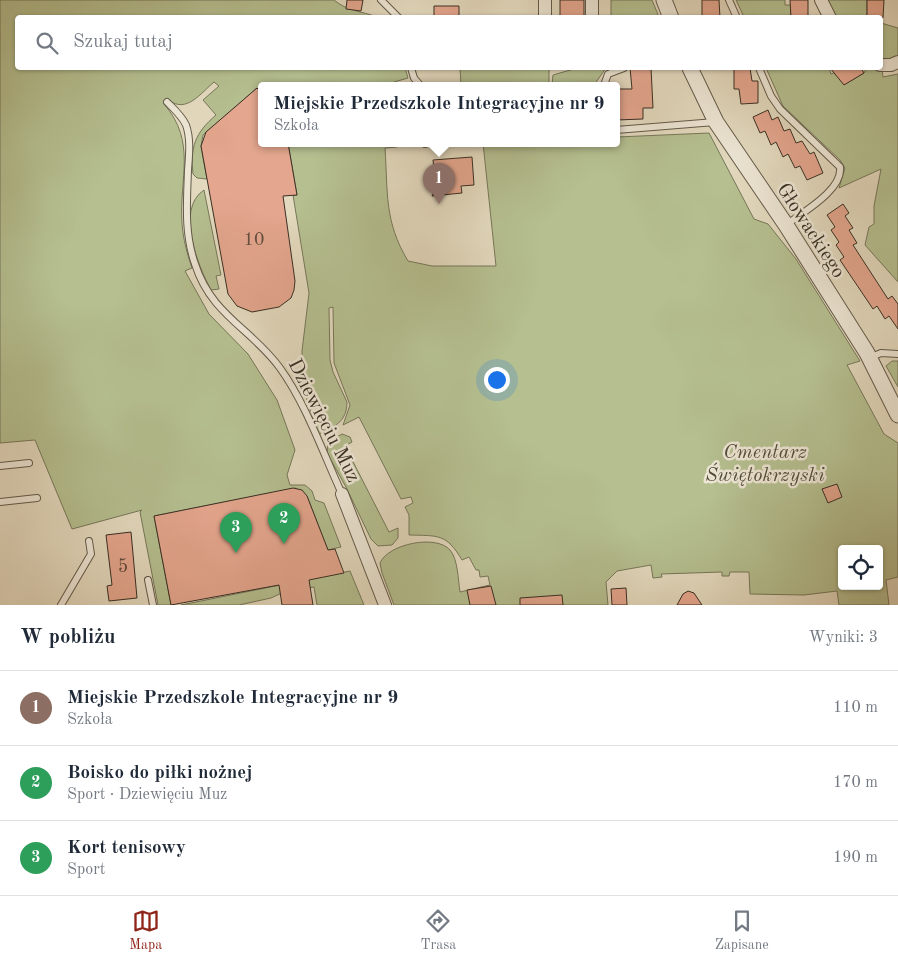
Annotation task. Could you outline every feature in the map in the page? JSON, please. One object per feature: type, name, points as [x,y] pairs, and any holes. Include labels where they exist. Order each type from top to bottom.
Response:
[{"type":"street","points":[[545,0],[545,15]]},
{"type":"street","points":[[592,0],[592,15]]},
{"type":"street","points":[[664,0],[669,15]]},
{"type":"street","points":[[821,0],[828,15]]},
{"type":"street","points":[[883,65],[898,62]]},
{"type":"street","name":"Głowackiego","points":[[691,70],[716,122],[786,225],[870,358],[898,415]]},
{"type":"street","name":"Dziewięciu Muz","points":[[342,494],[385,605]]},
{"type":"lane","points":[[381,0],[396,15]]},
{"type":"lane","points":[[729,0],[735,15]]},
{"type":"lane","points":[[412,70],[417,82]]},
{"type":"lane","points":[[605,82],[608,74],[619,70]]},
{"type":"lane","points":[[760,70],[771,96],[780,109],[840,167],[839,182],[786,225]]},
{"type":"lane","name":"Dziewięciu Muz","points":[[167,102],[187,127],[189,150],[188,236],[201,280],[226,315],[265,349],[281,370],[297,397],[342,494]]},
{"type":"lane","points":[[620,130],[716,122]]},
{"type":"lane","points":[[870,358],[881,353],[898,354]]},
{"type":"lane","points":[[0,466],[29,463]]},
{"type":"lane","points":[[0,502],[37,498]]},
{"type":"lane","points":[[61,605],[91,554],[88,541]]},
{"type":"lane","points":[[148,580],[153,605]]},
{"type":"green space","points":[[0,0],[334,0],[349,9],[370,15],[15,15],[15,70],[406,70],[408,78],[394,82],[258,82],[258,89],[257,88],[203,135],[201,146],[207,179],[197,178],[193,174],[193,148],[203,128],[216,115],[203,100],[219,86],[214,82],[199,96],[181,105],[169,100],[164,104],[174,118],[183,146],[182,223],[185,246],[192,268],[185,271],[209,314],[248,354],[277,400],[295,450],[287,475],[290,485],[305,485],[312,491],[315,500],[324,503],[341,547],[328,550],[307,496],[296,488],[154,516],[171,605],[158,605],[140,512],[142,510],[72,529],[35,440],[0,443]]},
{"type":"green space","points":[[611,0],[652,0],[658,15],[611,15]]},
{"type":"green space","points":[[736,0],[785,0],[785,5],[791,5],[791,15],[743,15]]},
{"type":"green space","points":[[824,0],[867,0],[867,15],[830,15]]},
{"type":"green space","points":[[883,24],[898,28],[898,57],[883,59]]},
{"type":"green space","points":[[460,70],[549,70],[549,82],[461,82]]},
{"type":"green space","points":[[570,70],[605,70],[596,82],[552,82],[553,75]]},
{"type":"green space","points":[[767,70],[830,70],[831,74],[838,71],[845,84],[864,73],[866,70],[882,70],[883,77],[898,74],[898,282],[865,245],[869,227],[874,224],[874,206],[881,169],[839,188],[845,168],[840,160],[783,106]]},
{"type":"green space","name":"Cmentarz Świętokrzyski","points":[[709,133],[754,219],[768,224],[796,259],[860,361],[847,365],[884,434],[898,443],[898,577],[886,580],[889,605],[839,605],[837,591],[804,595],[750,594],[749,572],[730,572],[729,576],[722,576],[722,572],[661,574],[662,577],[653,578],[651,565],[617,571],[606,582],[608,605],[394,605],[380,563],[385,556],[402,546],[424,542],[443,545],[450,550],[456,564],[460,592],[490,585],[488,576],[480,577],[479,570],[476,570],[469,557],[462,560],[446,540],[434,536],[409,535],[409,515],[405,507],[413,503],[411,497],[401,499],[359,417],[343,425],[350,405],[334,363],[333,307],[329,308],[330,360],[333,372],[347,402],[342,419],[318,435],[303,387],[302,351],[309,293],[293,195],[297,195],[289,147],[397,147],[385,148],[387,193],[391,220],[400,247],[408,261],[432,266],[496,266],[483,147],[620,147],[620,137]]},
{"type":"green space","points":[[204,190],[221,275],[216,276],[219,289],[211,290],[195,253],[190,224],[191,210],[195,199]]},
{"type":"green space","points":[[892,361],[898,361],[898,387],[886,366]]},
{"type":"green space","points":[[342,434],[350,437],[352,442],[345,446],[389,532],[398,528],[398,538],[392,545],[378,546],[371,539],[327,453],[328,442]]},
{"type":"green space","points":[[350,571],[364,605],[317,605],[314,587],[284,592],[271,598],[239,605],[181,605]]},
{"type":"building","points":[[347,0],[363,0],[361,11],[346,9]]},
{"type":"building","points":[[560,0],[584,0],[584,15],[560,15]]},
{"type":"building","points":[[702,0],[719,0],[720,15],[702,15]]},
{"type":"building","points":[[790,0],[808,0],[808,15],[791,15]]},
{"type":"building","points":[[867,0],[884,0],[883,18],[883,15],[867,15]]},
{"type":"building","points":[[434,6],[459,6],[459,15],[434,15]]},
{"type":"building","points":[[630,70],[651,70],[653,108],[643,108],[643,119],[620,120],[620,89],[632,89]]},
{"type":"building","points":[[734,70],[750,70],[752,81],[758,81],[758,103],[741,104],[739,89],[734,89]]},
{"type":"building","points":[[832,70],[862,70],[864,73],[844,85]]},
{"type":"building","points":[[257,88],[258,147],[289,147],[297,195],[283,196],[295,281],[291,298],[279,307],[252,312],[237,306],[228,294],[201,146],[206,132]]},
{"type":"building","points":[[768,110],[772,120],[778,117],[784,131],[790,129],[796,143],[802,141],[810,154],[814,152],[823,173],[807,180],[800,166],[795,168],[788,154],[783,157],[776,142],[771,145],[765,131],[760,133],[753,117]]},
{"type":"building","points":[[472,157],[474,185],[461,186],[462,193],[432,196],[436,188],[433,160]]},
{"type":"building","points":[[843,204],[849,213],[845,216],[853,228],[849,230],[857,243],[853,245],[888,299],[892,296],[898,304],[898,329],[889,316],[885,319],[877,306],[873,309],[840,260],[844,257],[836,245],[839,242],[831,230],[835,227],[827,215]]},
{"type":"building","points":[[837,484],[842,497],[828,503],[822,489]]},
{"type":"building","points":[[293,488],[302,490],[307,496],[328,550],[335,549],[344,573],[309,580],[313,605],[282,605],[279,585],[171,605],[154,516]]},
{"type":"building","points":[[131,532],[137,598],[109,601],[107,586],[112,585],[106,535]]},
{"type":"building","points":[[491,586],[496,605],[470,605],[467,590]]},
{"type":"building","points":[[626,588],[627,605],[612,605],[611,589]]},
{"type":"building","points":[[688,591],[694,593],[702,605],[677,605],[683,594]]},
{"type":"building","points":[[562,595],[563,605],[520,605],[520,598]]},
{"type":"place","name":"Miejskie Przedszkole Integracyjne nr 9","points":[[439,204]]},
{"type":"place","name":"Boisko do piłki nożnej","points":[[284,544]]},
{"type":"place","name":"Kort tenisowy","points":[[236,553]]}]
